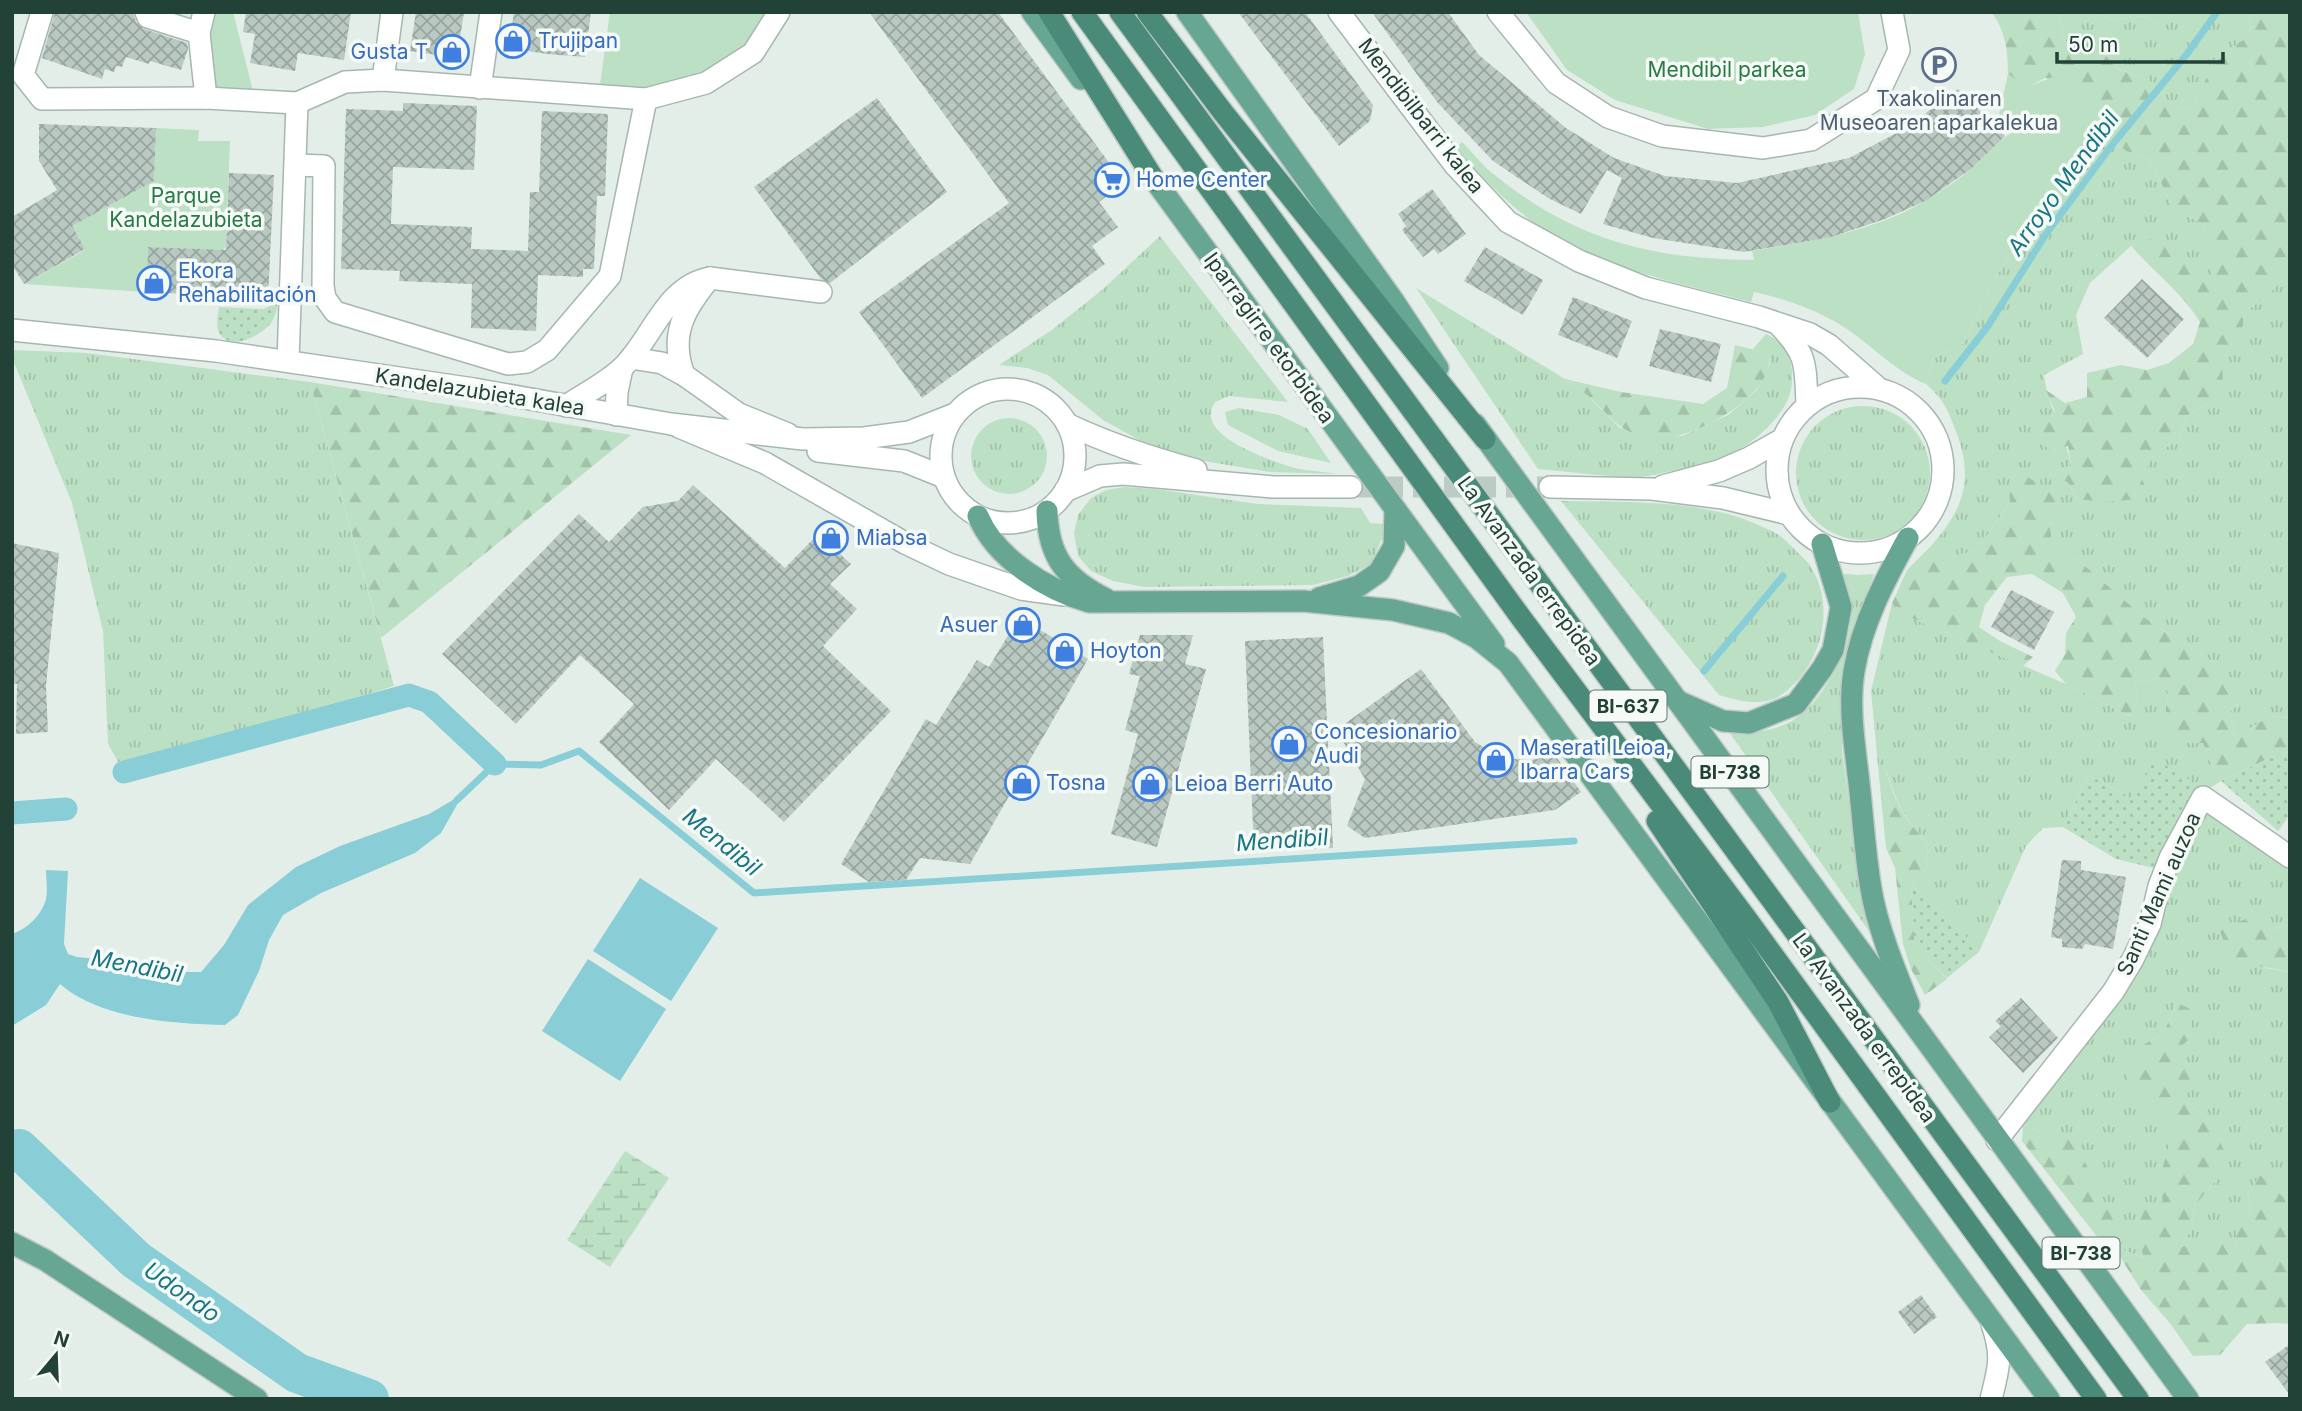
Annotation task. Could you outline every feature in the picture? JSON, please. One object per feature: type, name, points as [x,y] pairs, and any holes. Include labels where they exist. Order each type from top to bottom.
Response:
[{"type":"highway","points":[[1049,12],[1155,181]]},
{"type":"highway","name":"La Avanzada errepidea","points":[[1082,12],[1522,619],[1746,918],[2096,1399]]},
{"type":"highway","name":"La Avanzada errepidea","points":[[1119,12],[2138,1399]]},
{"type":"highway","points":[[1147,12],[1222,111],[1485,439]]},
{"type":"highway","points":[[1522,619],[1778,1003],[1830,1102]]},
{"type":"main road","name":"Iparragirre etorbidea","points":[[1032,12],[1508,663]]},
{"type":"main road","points":[[1187,12],[1393,300],[1485,439]]},
{"type":"main road","name":"BI-738","points":[[1485,439],[2188,1399]]},
{"type":"main road","points":[[1303,601],[1359,586],[1379,572],[1394,546],[1395,510]]},
{"type":"main road","points":[[1047,511],[1049,542],[1060,564],[1091,592],[1114,604]]},
{"type":"main road","points":[[978,516],[1011,559],[1036,578],[1066,595],[1090,602],[1114,604],[1303,601],[1394,610],[1449,623],[1478,638],[1508,663],[2049,1399]]},
{"type":"main road","points":[[1908,538],[1875,602],[1860,643],[1853,674],[1853,730],[1871,891],[1894,967],[1922,1036]]},
{"type":"main road","points":[[1680,702],[1723,721],[1749,723],[1796,704],[1833,650],[1841,607],[1822,544]]},
{"type":"main road","points":[[12,1243],[45,1259],[257,1399]]},
{"type":"street","points":[[42,12],[23,75],[41,99],[206,99],[297,103],[345,82],[383,80],[646,99],[706,83],[753,53],[779,12]]},
{"type":"street","points":[[146,12],[148,17],[202,23],[206,99]]},
{"type":"street","points":[[383,80],[392,12]]},
{"type":"street","points":[[480,88],[491,12]]},
{"type":"street","name":"Mendibilbarri kalea","points":[[1339,12],[1454,164],[1508,222],[1579,261],[1646,288],[1759,317],[1810,334],[1829,345],[1877,387]]},
{"type":"street","points":[[1498,12],[1556,83],[1608,117],[1662,136],[1763,148],[1811,140],[1876,99],[1899,50],[1892,12]]},
{"type":"street","name":"Kandelazubieta kalea","points":[[296,165],[324,166],[323,286],[326,298],[335,312],[508,364],[527,362],[547,349],[610,275],[646,99]]},
{"type":"street","points":[[288,361],[297,103]]},
{"type":"street","points":[[684,374],[678,359],[677,335],[690,305],[710,278]]},
{"type":"street","points":[[616,415],[617,392],[627,363],[664,311],[684,288],[696,280],[710,278],[821,292]]},
{"type":"street","points":[[1777,324],[1793,340],[1804,360],[1807,404]]},
{"type":"street","name":"Kandelazubieta kalea","points":[[12,330],[216,351],[671,424],[803,439],[864,438],[909,432],[955,414]]},
{"type":"street","points":[[566,406],[627,363],[662,363],[684,374],[739,414],[769,428],[803,439]]},
{"type":"street","points":[[1852,386],[1877,387],[1902,397],[1923,414],[1937,437],[1944,465],[1941,493],[1928,519],[1908,538],[1888,549],[1866,553],[1843,552],[1822,544],[1803,531],[1789,514],[1779,491],[1776,466],[1781,440],[1792,420],[1807,404],[1828,392],[1852,386]]},
{"type":"street","points":[[1014,389],[1035,394],[1059,412],[1067,424],[1073,437],[1075,465],[1065,491],[1047,511],[1020,522],[991,521],[978,516],[957,500],[944,477],[942,444],[947,428],[955,414],[978,396],[992,391],[1014,389]]},
{"type":"street","points":[[671,424],[765,463],[894,537],[949,564],[1021,589],[1066,595]]},
{"type":"street","name":"Kandelazubieta kalea","points":[[671,424],[752,445],[904,461],[944,477]]},
{"type":"street","points":[[1067,424],[1097,438],[1163,461],[1273,487]]},
{"type":"street","points":[[1652,489],[1720,471],[1781,440]]},
{"type":"street","points":[[1065,491],[1100,475],[1123,474],[1273,487],[1351,487]]},
{"type":"street","points":[[1550,487],[1652,489],[1723,498],[1789,514]]},
{"type":"street","name":"Santi Mami auzoa","points":[[1997,1140],[2113,992],[2133,959],[2150,924],[2159,886],[2170,858],[2203,797],[2290,857]]},
{"type":"street","points":[[1991,1399],[1999,1365],[2000,1345],[1992,1322]]},
{"type":"green space","points":[[214,12],[233,12],[253,91],[214,90],[201,43]]},
{"type":"green space","points":[[610,12],[771,12],[746,49],[701,77],[645,91],[600,85]]},
{"type":"green space","name":"Mendibil parkea","points":[[1526,12],[1858,12],[1865,54],[1854,89],[1815,115],[1763,127],[1708,129],[1615,100],[1567,70]]},
{"type":"green space","points":[[1991,12],[2065,12],[2059,16],[2065,41],[2095,44],[2119,70],[2147,78],[2176,109],[2193,107],[2204,83],[2221,57],[2251,36],[2249,12],[2290,12],[2290,271],[2266,297],[2244,312],[2243,326],[2222,359],[2223,384],[2208,404],[2185,417],[2178,441],[2156,452],[2141,476],[2149,498],[2105,502],[2077,499],[2068,483],[2052,472],[2071,466],[2068,446],[2050,450],[2034,438],[2031,422],[2055,412],[2046,390],[2065,403],[2087,397],[2087,373],[2121,365],[2147,370],[2169,363],[2193,344],[2200,322],[2176,292],[2131,246],[2150,239],[2176,250],[2216,291],[2202,224],[2173,207],[2149,159],[2128,152],[2107,138],[2107,127],[2080,97],[2071,82],[2045,78],[2032,85],[2022,85],[2008,74],[2005,42]]},
{"type":"green space","points":[[2065,12],[2093,12],[2113,20],[2144,16],[2162,26],[2175,12],[2249,12],[2251,36],[2221,57],[2204,83],[2193,107],[2176,109],[2147,78],[2119,70],[2095,44],[2065,41],[2059,16]]},
{"type":"green space","points":[[2093,12],[2175,12],[2162,26],[2144,16],[2113,20]]},
{"type":"green space","points":[[2008,74],[2022,85],[2032,85],[2058,75],[2071,82],[2080,97],[2107,127],[2107,138],[2046,221],[2010,255],[1993,281],[1964,343],[1936,356],[1926,384],[1896,367],[1839,324],[1804,307],[1754,292],[1751,302],[1673,282],[1621,266],[1571,245],[1522,214],[1455,149],[1462,142],[1492,172],[1526,198],[1587,231],[1618,242],[1682,256],[1754,260],[1752,251],[1843,233],[1889,219],[1957,180],[2014,131],[1998,118]]},
{"type":"green space","name":"Parque Kandelazubieta","points":[[156,128],[199,130],[198,141],[230,141],[226,247],[223,250],[148,247],[146,292],[24,284],[85,250],[67,219],[96,213],[154,181]]},
{"type":"green space","points":[[2107,138],[2128,152],[2149,159],[2173,207],[2202,224],[2217,292],[2150,239],[2131,246],[2090,283],[2076,315],[2083,354],[2044,375],[2071,466],[2053,472],[2068,483],[2077,499],[2141,476],[2156,452],[2178,441],[2185,417],[2208,404],[2222,359],[2243,326],[2244,312],[2266,297],[2290,271],[2290,718],[2269,716],[2234,736],[2230,712],[2243,699],[2243,688],[2209,660],[2145,618],[2078,560],[2052,554],[2050,526],[2058,503],[2010,502],[1977,550],[1952,557],[1930,547],[1958,507],[1965,481],[1962,451],[1951,418],[1942,401],[1926,384],[1936,356],[1964,343],[1993,281],[2010,255],[2046,221]]},
{"type":"green space","points":[[1160,236],[1288,402],[1229,396],[1215,402],[1211,409],[1212,422],[1228,439],[1254,453],[1300,469],[1337,474],[1270,472],[1186,458],[1141,441],[1103,420],[1048,375],[1027,368],[999,365],[1053,329],[1102,290]]},
{"type":"green space","points":[[1416,288],[1565,379],[1586,394],[1620,428],[1682,436],[1728,415],[1757,390],[1770,364],[1769,356],[1753,349],[1766,334],[1784,347],[1790,359],[1790,395],[1781,412],[1757,437],[1734,452],[1708,463],[1640,477],[1538,469]]},
{"type":"green space","points":[[278,301],[271,323],[252,337],[236,342],[229,341],[222,337],[218,330],[219,307],[264,309]]},
{"type":"green space","points":[[1735,345],[1769,356],[1767,372],[1758,388],[1724,416],[1703,427],[1663,438],[1647,438],[1628,431],[1565,379],[1621,392],[1703,404],[1727,388]]},
{"type":"green space","points":[[12,350],[87,353],[310,382],[394,686],[124,772],[108,744],[103,631],[72,503],[12,358]]},
{"type":"green space","points":[[310,382],[631,435],[381,638]]},
{"type":"green space","points":[[1863,406],[1889,411],[1910,426],[1925,447],[1930,473],[1925,499],[1910,520],[1889,535],[1863,540],[1837,535],[1816,520],[1801,499],[1796,473],[1801,447],[1816,426],[1837,411]]},
{"type":"green space","points":[[1239,408],[1279,415],[1308,429],[1331,463],[1278,451],[1228,425],[1225,412]]},
{"type":"green space","points":[[1002,418],[1016,418],[1030,424],[1041,435],[1047,456],[1044,471],[1036,483],[1016,494],[1002,494],[988,488],[977,477],[971,463],[971,449],[977,435],[988,424]]},
{"type":"green space","points":[[2021,473],[2047,489],[2058,504],[2050,526],[2053,554],[2078,560],[2145,618],[2209,660],[2244,688],[2243,699],[2230,712],[2234,736],[2269,716],[2290,718],[2290,755],[2276,755],[2221,781],[2203,743],[2179,743],[2153,732],[2165,716],[2168,692],[2159,678],[2135,683],[2138,700],[2129,716],[2066,684],[2055,671],[2065,654],[2066,633],[2076,617],[2063,593],[2032,574],[2007,577],[1985,605],[1979,627],[2033,657],[2023,666],[1909,617],[1892,603],[1907,570],[1930,547],[1952,557],[1977,550],[2010,502],[2009,482]]},
{"type":"green space","points":[[1124,487],[1257,504],[1361,508],[1370,523],[1383,524],[1384,534],[1371,564],[1348,576],[1313,585],[1144,587],[1113,581],[1091,571],[1078,556],[1074,533],[1078,515],[1091,498],[1106,490]]},
{"type":"green space","points":[[1561,501],[1673,504],[1700,508],[1754,523],[1779,535],[1809,564],[1822,593],[1823,625],[1814,656],[1806,670],[1788,690],[1771,700],[1751,702],[1719,695]]},
{"type":"green space","points":[[1838,573],[1874,574],[1858,619],[1842,684],[1842,750],[1858,867],[1873,937],[1727,729],[1761,731],[1776,728],[1801,714],[1822,691],[1842,656],[1850,627],[1847,602]]},
{"type":"green space","points":[[1892,603],[1909,617],[2066,684],[2129,716],[2138,700],[2135,683],[2159,678],[2168,692],[2165,716],[2179,743],[2203,743],[2221,781],[2195,798],[2132,799],[2089,775],[2063,827],[2043,828],[2026,846],[1979,952],[1942,911],[1911,886],[1926,870],[1928,844],[1902,810],[1886,770],[1880,787],[1871,691]]},
{"type":"green space","points":[[2276,755],[2290,755],[2290,815],[2278,831],[2221,781]]},
{"type":"green space","points":[[2154,758],[2190,780],[2195,798],[2158,869],[2116,859],[2063,827],[2089,775],[2132,799]]},
{"type":"green space","points":[[1885,768],[1901,809],[1928,844],[1926,870],[1911,886],[1915,946],[1947,979],[1925,995],[1911,969],[1903,944],[1895,868],[1886,848],[1880,787]]},
{"type":"green space","points":[[2207,812],[2290,871],[2290,925],[2267,930],[2265,968],[2290,972],[2290,1211],[2284,1198],[2248,1192],[2250,1212],[2237,1226],[2235,1247],[2201,1242],[2178,1249],[2192,1228],[2194,1207],[2216,1180],[2209,1120],[2186,1101],[2173,1054],[2177,1003],[2163,1034],[2137,1048],[2154,1113],[2174,1129],[2163,1202],[2145,1258],[2114,1247],[2040,1132],[2023,1124],[2126,988],[2175,871]]},
{"type":"green space","points":[[1911,886],[1942,911],[1979,952],[1947,978],[1915,947]]},
{"type":"green space","points":[[2246,919],[2267,930],[2290,925],[2290,972],[2232,961],[2219,929]]},
{"type":"green space","points":[[2177,1003],[2193,1010],[2188,1040],[2173,1054],[2191,1076],[2186,1101],[2209,1120],[2224,1150],[2216,1180],[2194,1207],[2192,1228],[2179,1248],[2224,1233],[2235,1246],[2237,1226],[2250,1212],[2248,1192],[2260,1175],[2284,1198],[2290,1211],[2290,1324],[2247,1324],[2220,1355],[2193,1356],[2169,1322],[2141,1290],[2114,1247],[2144,1258],[2136,1229],[2146,1207],[2163,1201],[2158,1183],[2174,1129],[2154,1113],[2127,1078],[2137,1048],[2163,1034]]},
{"type":"green space","points":[[2023,1124],[2040,1132],[2064,1134],[2084,1160],[2116,1225],[2114,1247],[2099,1239],[2022,1141]]},
{"type":"green space","points":[[625,1151],[669,1178],[610,1267],[567,1240]]},
{"type":"water","points":[[463,794],[441,833],[415,853],[321,893],[283,915],[269,940],[259,971],[238,1015],[225,1025],[161,1021],[116,1012],[76,996],[60,984],[46,1005],[12,1026],[12,934],[28,925],[41,911],[47,896],[46,870],[68,871],[64,944],[68,954],[130,962],[170,972],[201,972],[224,945],[248,905],[296,867],[340,846],[429,814]]},
{"type":"water","points":[[640,878],[718,928],[671,1001],[593,951]]},
{"type":"water","points":[[588,959],[666,1009],[620,1081],[542,1031]]},
{"type":"building","points":[[55,12],[133,12],[136,22],[144,29],[187,43],[188,49],[181,70],[126,57],[122,67],[116,66],[114,72],[105,69],[102,79],[42,58]]},
{"type":"building","points":[[246,12],[351,12],[344,60],[298,53],[295,71],[250,63],[255,34],[243,32]]},
{"type":"building","points":[[416,12],[464,12],[457,58],[410,51]]},
{"type":"building","points":[[514,12],[591,12],[585,57],[509,48]]},
{"type":"building","points":[[869,12],[998,12],[1124,183],[1099,202],[1118,227],[1092,246],[1105,264],[922,398],[859,312],[1009,203]]},
{"type":"building","points":[[1238,12],[1305,12],[1373,105],[1370,121],[1339,146]]},
{"type":"building","points":[[1372,12],[1448,12],[1479,55],[1566,128],[1614,158],[1665,176],[1737,183],[1849,158],[1906,128],[1958,89],[2005,136],[1971,169],[1925,201],[1885,219],[1831,237],[1744,252],[1653,238],[1603,224],[1622,178],[1607,170],[1581,214],[1548,198],[1493,161],[1437,102]]},
{"type":"building","points":[[877,98],[947,192],[830,283],[821,279],[754,187]]},
{"type":"building","points":[[403,103],[477,106],[474,170],[393,167],[391,224],[472,227],[471,249],[528,251],[530,192],[539,192],[542,111],[608,114],[605,196],[597,196],[594,269],[583,269],[583,277],[538,275],[536,331],[471,328],[472,284],[399,281],[400,271],[341,269],[346,109],[403,111]]},
{"type":"building","points":[[39,124],[156,128],[154,181],[72,226],[85,249],[24,284],[12,265],[12,217],[57,190],[39,161]]},
{"type":"building","points":[[229,173],[274,175],[268,298],[146,292],[148,247],[226,250]]},
{"type":"building","points":[[1432,189],[1466,234],[1438,254],[1434,249],[1423,257],[1402,230],[1406,226],[1398,214]]},
{"type":"building","points":[[1485,247],[1543,280],[1523,315],[1464,281]]},
{"type":"building","points":[[2142,279],[2184,319],[2147,358],[2104,318]]},
{"type":"building","points":[[1573,297],[1632,321],[1617,358],[1558,335]]},
{"type":"building","points":[[1660,329],[1721,344],[1711,382],[1649,366]]},
{"type":"building","points":[[693,485],[785,568],[818,534],[851,564],[830,584],[857,609],[823,646],[891,711],[784,822],[716,759],[669,810],[599,742],[634,704],[580,655],[516,724],[442,654],[579,514],[609,542],[643,507],[678,501]]},
{"type":"building","points":[[12,543],[59,553],[46,686],[48,732],[16,734],[17,684],[12,683]]},
{"type":"building","points":[[2011,590],[2054,612],[2034,650],[1991,627]]},
{"type":"building","points":[[1019,617],[1088,659],[970,864],[920,858],[906,880],[869,882],[841,864],[926,719],[936,725],[977,660],[989,667]]},
{"type":"building","name":"Leioa Berri Auto","points":[[1140,635],[1193,635],[1185,664],[1206,669],[1157,847],[1111,834],[1138,734],[1125,730],[1140,676],[1129,674]]},
{"type":"building","name":"Concesionario Audi","points":[[1323,637],[1333,848],[1254,851],[1245,641]]},
{"type":"building","points":[[1421,669],[1475,742],[1502,758],[1531,760],[1555,755],[1581,792],[1555,810],[1365,838],[1347,826],[1365,779],[1336,730]]},
{"type":"building","points":[[2062,860],[2081,861],[2081,870],[2126,877],[2113,949],[2085,944],[2082,949],[2062,947],[2062,939],[2051,937]]},
{"type":"building","points":[[2021,998],[2058,1038],[2023,1073],[1989,1037],[2001,1026],[1995,1021]]},
{"type":"building","points":[[1921,1295],[1937,1317],[1914,1334],[1898,1312]]},
{"type":"building","points":[[2290,1344],[2290,1395],[2265,1362]]},
{"type":"waterway","name":"Arroyo Mendibil","points":[[1945,381],[1988,326],[2046,234],[2217,12]]},
{"type":"waterway","name":"Arroyo Mendibil","points":[[1704,671],[1783,576]]},
{"type":"waterway","points":[[124,772],[409,695],[429,702],[495,764]]},
{"type":"waterway","name":"Mendibil","points":[[457,800],[495,764],[541,765],[579,751],[754,893],[1574,841]]},
{"type":"waterway","points":[[12,813],[66,809]]},
{"type":"waterway","name":"Udondo","points":[[19,1149],[136,1260],[297,1373],[369,1399]]},
{"type":"tunnel","points":[[1351,487],[1550,487]]},
{"type":"place","name":"Trujipan","points":[[513,41]]},
{"type":"place","name":"Gusta T","points":[[452,52]]},
{"type":"place","name":"Txakolinaren Museoaren aparkalekua","points":[[1939,65]]},
{"type":"place","name":"Home Center","points":[[1112,180]]},
{"type":"place","name":"Ekora Rehabilitación","points":[[154,283]]},
{"type":"place","name":"Miabsa","points":[[831,538]]},
{"type":"place","name":"Asuer","points":[[1023,625]]},
{"type":"place","name":"Hoyton","points":[[1065,651]]},
{"type":"place","name":"Concesionario Audi","points":[[1289,744]]},
{"type":"place","name":"Maserati Leioa, Ibarra Cars","points":[[1496,760]]},
{"type":"place","name":"Tosna","points":[[1022,783]]},
{"type":"place","name":"Leioa Berri Auto","points":[[1150,784]]}]
